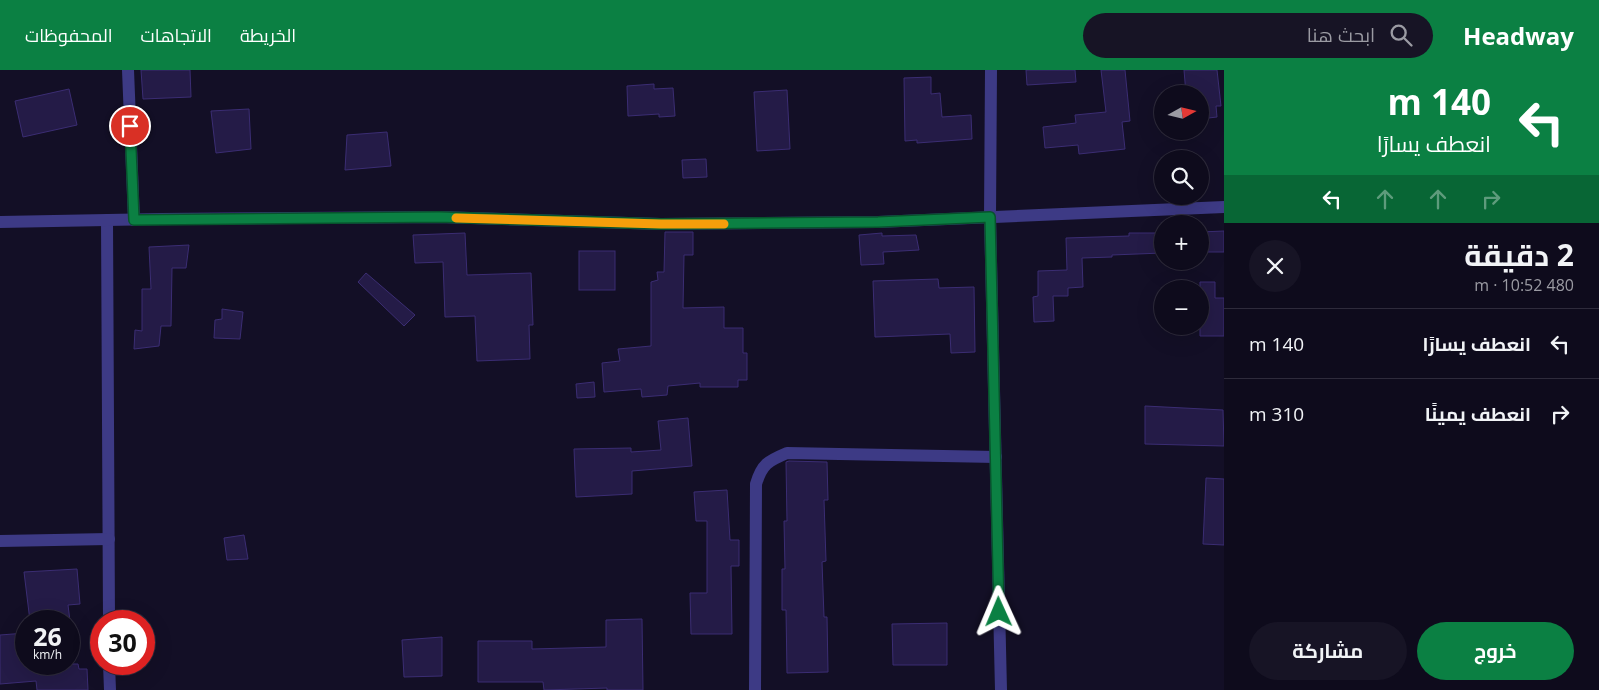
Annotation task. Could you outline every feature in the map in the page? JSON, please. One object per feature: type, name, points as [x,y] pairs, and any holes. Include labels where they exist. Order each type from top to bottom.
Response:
[{"type":"street","points":[[128,70],[134,220]]},
{"type":"street","points":[[991,70],[990,217],[1001,690]]},
{"type":"street","points":[[0,222],[439,217],[661,224],[878,222],[1224,207]]},
{"type":"street","points":[[107,220],[109,610]]},
{"type":"street","points":[[756,690],[756,484],[760,470],[770,460],[787,453],[996,456]]},
{"type":"street","points":[[0,541],[109,539]]},
{"type":"street","points":[[109,675],[110,690]]},
{"type":"building","points":[[141,70],[190,70],[191,97],[143,99]]},
{"type":"building","points":[[1026,70],[1075,70],[1076,82],[1027,85]]},
{"type":"building","points":[[1101,70],[1125,70],[1130,121],[1122,122],[1125,149],[1079,154],[1078,145],[1045,148],[1043,127],[1076,123],[1075,115],[1106,112]]},
{"type":"building","points":[[1184,70],[1217,70],[1221,106],[1216,106],[1217,117],[1209,118],[1209,85],[1185,85]]},
{"type":"building","points":[[931,77],[931,94],[940,93],[942,117],[971,115],[972,139],[917,143],[917,140],[905,141],[904,78]]},
{"type":"building","points":[[654,84],[654,89],[673,88],[675,116],[659,117],[659,114],[628,116],[627,86]]},
{"type":"building","points":[[69,89],[77,125],[23,137],[15,101]]},
{"type":"building","points":[[787,90],[790,149],[757,151],[754,92]]},
{"type":"building","points":[[249,109],[251,149],[216,153],[211,111]]},
{"type":"building","points":[[387,132],[391,166],[345,170],[347,135]]},
{"type":"building","points":[[706,159],[707,177],[683,178],[682,160]]},
{"type":"building","points":[[1224,231],[1224,252],[1209,252],[1209,232]]},
{"type":"building","points":[[665,232],[693,232],[693,255],[684,255],[683,308],[724,307],[724,328],[743,328],[743,353],[747,353],[747,380],[738,380],[738,387],[700,387],[700,383],[668,386],[667,395],[642,397],[641,389],[604,392],[602,363],[620,361],[618,349],[651,346],[651,282],[658,280],[657,272],[664,272]]},
{"type":"building","points":[[465,233],[467,275],[531,273],[533,325],[529,325],[530,359],[477,361],[475,316],[445,317],[443,262],[415,263],[413,235]]},
{"type":"building","points":[[882,233],[882,236],[916,235],[919,250],[883,252],[884,264],[861,265],[859,235]]},
{"type":"building","points":[[1129,233],[1154,233],[1154,253],[1082,258],[1083,287],[1068,288],[1068,296],[1053,296],[1054,321],[1034,322],[1033,297],[1038,296],[1038,271],[1067,270],[1066,238],[1129,236]]},
{"type":"building","points":[[189,245],[186,268],[172,268],[171,326],[161,326],[159,346],[134,349],[135,330],[142,331],[142,289],[151,289],[149,247]]},
{"type":"building","points":[[579,251],[615,251],[615,290],[579,290]]},
{"type":"building","points":[[366,273],[415,315],[404,326],[358,282]]},
{"type":"building","points":[[938,279],[939,288],[974,287],[975,352],[951,353],[950,334],[875,337],[873,281]]},
{"type":"building","points":[[1209,282],[1215,282],[1215,298],[1224,298],[1224,336],[1200,336],[1209,335]]},
{"type":"building","points":[[222,309],[243,312],[240,339],[214,338],[215,320],[222,319]]},
{"type":"building","points":[[594,382],[595,397],[577,398],[576,384]]},
{"type":"building","points":[[1145,406],[1223,410],[1224,446],[1145,444]]},
{"type":"building","points":[[688,418],[692,466],[632,471],[632,494],[576,497],[574,449],[631,448],[631,452],[661,450],[658,421]]},
{"type":"building","points":[[786,462],[827,462],[828,500],[824,500],[826,561],[822,562],[824,617],[827,617],[828,672],[787,673],[786,610],[782,610],[782,569],[785,569],[784,521],[787,521]]},
{"type":"building","points":[[1206,478],[1224,479],[1224,545],[1203,544]]},
{"type":"building","points":[[727,490],[730,540],[739,540],[739,566],[731,566],[732,634],[691,634],[690,593],[707,593],[707,521],[696,521],[694,492]]},
{"type":"building","points":[[244,535],[248,559],[227,560],[224,538]]},
{"type":"building","points":[[77,569],[80,604],[68,605],[69,610],[29,610],[24,572]]},
{"type":"building","points":[[642,619],[643,690],[607,690],[607,688],[544,690],[543,682],[478,682],[478,641],[532,641],[532,649],[606,647],[606,620]]},
{"type":"building","points":[[947,623],[947,665],[893,665],[892,624]]},
{"type":"building","points":[[15,634],[15,675],[80,675],[80,669],[87,669],[88,690],[37,690],[36,681],[0,684],[0,635]]},
{"type":"building","points":[[442,637],[442,676],[404,677],[402,640]]},
{"type":"slow traffic","points":[[456,218],[724,224]]},
{"type":"route","points":[[130,126],[134,220],[439,217],[661,224],[878,222],[990,217],[999,612]]}]
